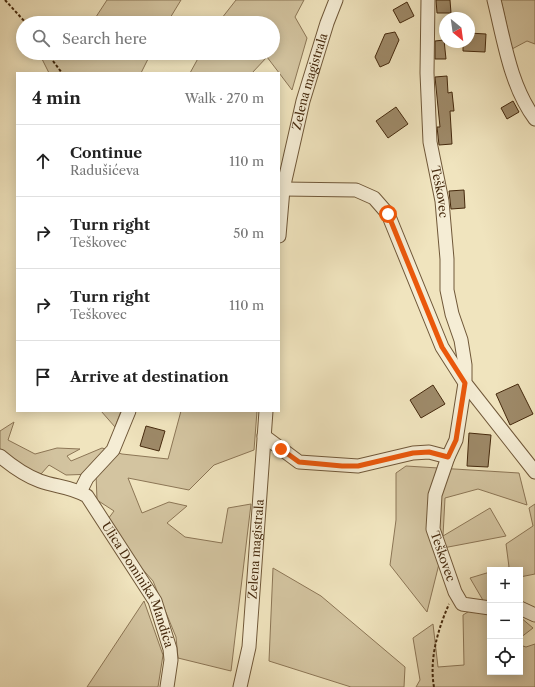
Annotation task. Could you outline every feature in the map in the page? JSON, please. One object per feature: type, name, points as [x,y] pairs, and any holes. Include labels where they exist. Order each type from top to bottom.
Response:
[{"type":"street","name":"Zelena magistrala","points":[[280,220],[282,189],[302,101],[336,0]]},
{"type":"street","name":"Teškovec","points":[[428,0],[427,74],[430,142],[442,201],[447,259],[447,290],[452,314],[461,340],[465,365],[465,383],[456,440],[448,457],[435,495],[433,529],[455,592],[462,604],[487,608]]},
{"type":"street","points":[[494,0],[511,68],[526,106],[535,119]]},
{"type":"street","points":[[282,189],[356,190],[374,198],[388,214],[442,347],[465,383],[535,472]]},
{"type":"street","points":[[80,492],[87,478],[113,450],[129,412]]},
{"type":"street","name":"Zelena magistrala","points":[[240,687],[249,647],[266,412]]},
{"type":"street","points":[[264,436],[299,462],[358,466],[413,453],[429,452],[448,457]]},
{"type":"street","name":"Ulica Dominika Mandića","points":[[0,456],[17,471],[41,481],[75,489],[87,496],[155,601],[170,649],[171,660],[167,687]]},
{"type":"street","points":[[523,609],[535,615]]},
{"type":"path","points":[[5,0],[20,16]]},
{"type":"path","points":[[52,60],[61,72]]},
{"type":"path","points":[[434,687],[432,676],[435,646],[442,620],[455,592]]},
{"type":"shaded area","points":[[107,0],[181,0],[171,16],[97,16]]},
{"type":"shaded area","points":[[236,0],[304,0],[295,17],[307,38],[292,90],[280,72],[278,72],[269,60],[280,60],[280,16],[223,16]]},
{"type":"shaded area","points":[[501,0],[535,0],[535,44],[527,41],[512,49]]},
{"type":"shaded area","points":[[42,60],[148,60],[142,72],[48,72]]},
{"type":"shaded area","points":[[197,60],[264,60],[253,72],[191,72]]},
{"type":"shaded area","points":[[102,412],[121,412],[115,427]]},
{"type":"shaded area","points":[[181,412],[257,412],[254,450],[214,465],[189,490],[128,478],[142,513],[169,502],[187,506],[167,523],[185,537],[222,543],[228,508],[251,504],[231,671],[178,658],[176,637],[153,581],[129,554],[108,519],[114,511],[97,500],[96,474],[66,475],[49,465],[41,474],[18,466],[0,451],[0,431],[14,422],[8,440],[35,454],[57,448],[80,449],[67,456],[71,461],[102,448],[122,454],[168,459]]},
{"type":"shaded area","points":[[406,466],[519,473],[527,505],[478,489],[445,498],[443,536],[490,508],[506,536],[443,548],[427,612],[390,565],[396,520],[396,473]]},
{"type":"shaded area","points":[[535,504],[535,574],[523,576],[523,567],[509,567],[506,544],[533,526],[529,508]]},
{"type":"shaded area","points":[[273,568],[321,596],[405,667],[404,687],[351,687],[269,661]]},
{"type":"shaded area","points":[[487,573],[487,675],[523,675],[523,646],[526,647],[535,644],[535,687],[416,687],[420,680],[413,638],[433,624],[438,667],[464,665],[463,615],[484,602],[470,578]]},
{"type":"shaded area","points":[[144,601],[163,655],[158,687],[87,687]]},
{"type":"shaded area","points":[[523,620],[533,628],[523,636]]},
{"type":"building","points":[[436,0],[450,0],[451,12],[437,13]]},
{"type":"building","points":[[407,2],[414,16],[400,23],[393,10]]},
{"type":"building","points":[[395,32],[399,40],[389,63],[380,67],[375,57],[385,34]]},
{"type":"building","points":[[475,33],[486,34],[485,52],[463,51],[463,48],[475,48]]},
{"type":"building","points":[[435,41],[439,41],[439,48],[445,48],[446,59],[435,59]]},
{"type":"building","points":[[447,76],[448,93],[452,92],[454,111],[450,111],[452,144],[439,145],[437,127],[440,127],[435,77]]},
{"type":"building","points":[[513,101],[519,112],[507,119],[501,108]]},
{"type":"building","points":[[396,107],[408,124],[388,138],[376,121]]},
{"type":"building","points":[[464,190],[465,208],[451,209],[449,191]]},
{"type":"building","points":[[518,384],[533,414],[510,425],[496,394]]},
{"type":"building","points":[[433,385],[445,404],[421,418],[410,400]]},
{"type":"building","points":[[146,426],[165,431],[159,451],[140,446]]},
{"type":"building","points":[[469,433],[491,435],[488,467],[467,466]]},
{"type":"route","points":[[281,449],[299,462],[358,466],[378,460],[413,453],[429,452],[448,457],[456,440],[465,383],[442,347],[388,214]]}]
